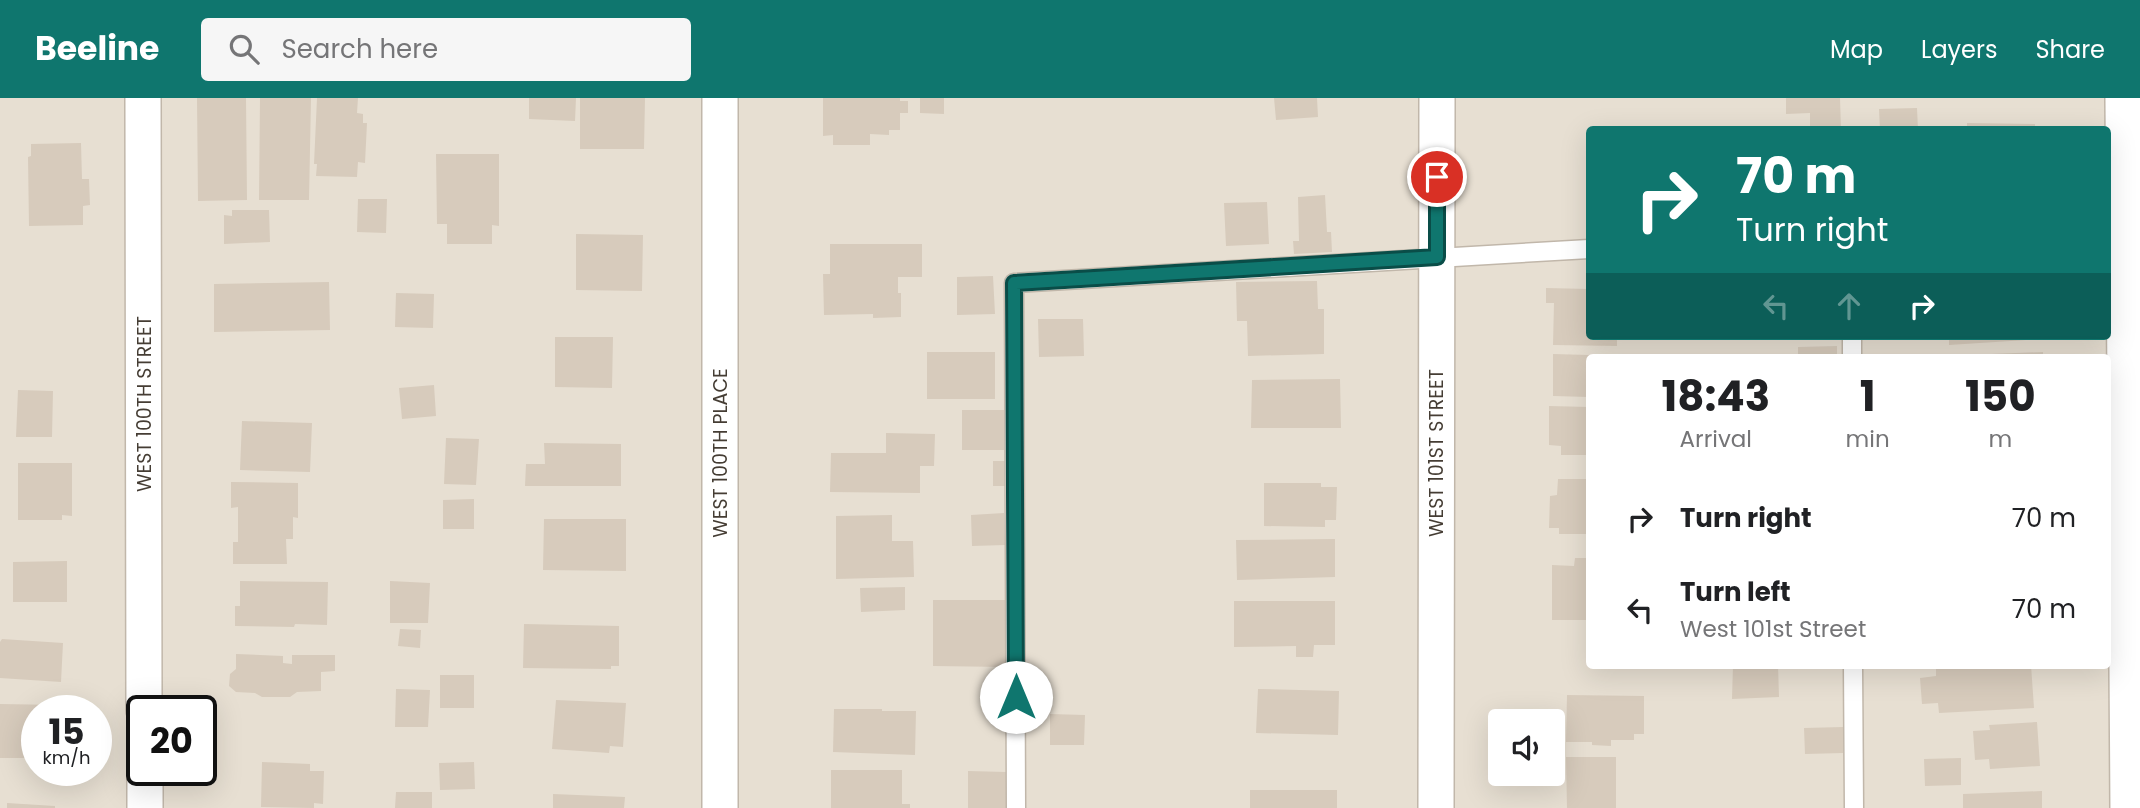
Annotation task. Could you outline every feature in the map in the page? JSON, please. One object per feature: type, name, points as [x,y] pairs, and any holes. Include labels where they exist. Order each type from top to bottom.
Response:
[{"type":"street","name":"WEST 100TH STREET","points":[[144,98],[144,695]]},
{"type":"street","name":"WEST 100TH PLACE","points":[[720,98],[720,808]]},
{"type":"street","name":"WEST 101ST STREET","points":[[1436,808],[1437,98]]},
{"type":"street","points":[[2123,98],[2132,179],[2128,808]]},
{"type":"street","points":[[145,786],[145,808]]},
{"type":"lane","points":[[1016,808],[1014,283],[1586,249]]},
{"type":"lane","points":[[1853,669],[1854,808]]},
{"type":"shaded area","points":[[0,98],[2140,98],[2140,808],[0,808]]},
{"type":"building","points":[[197,98],[246,98],[247,200],[198,201]]},
{"type":"building","points":[[260,98],[311,98],[309,200],[259,200]]},
{"type":"building","points":[[317,98],[358,98],[357,113],[363,114],[363,123],[367,123],[365,163],[358,162],[357,177],[316,176],[317,164],[314,164]]},
{"type":"building","points":[[529,98],[576,98],[575,121],[529,119]]},
{"type":"building","points":[[580,98],[645,98],[644,149],[580,149]]},
{"type":"building","points":[[823,98],[900,98],[900,101],[908,101],[908,113],[900,113],[900,130],[889,130],[889,135],[870,134],[870,145],[833,145],[833,135],[823,136]]},
{"type":"building","points":[[920,98],[944,98],[944,114],[920,113]]},
{"type":"building","points":[[1274,98],[1317,98],[1318,117],[1276,120]]},
{"type":"building","points":[[1786,98],[1840,98],[1841,126],[1810,126],[1810,113],[1786,114]]},
{"type":"building","points":[[1917,108],[1918,126],[1880,126],[1879,109]]},
{"type":"building","points":[[1967,123],[2035,124],[2035,126],[1967,126]]},
{"type":"building","points":[[81,143],[82,179],[89,179],[90,205],[83,206],[83,225],[29,226],[28,157],[31,156],[31,144]]},
{"type":"building","points":[[436,154],[499,154],[499,226],[492,225],[492,244],[447,244],[447,224],[437,224]]},
{"type":"building","points":[[1325,195],[1327,232],[1331,232],[1332,252],[1294,254],[1293,241],[1299,241],[1298,197]]},
{"type":"building","points":[[358,199],[387,199],[386,233],[357,232]]},
{"type":"building","points":[[1267,202],[1269,244],[1226,246],[1224,203]]},
{"type":"building","points":[[232,210],[269,210],[270,242],[224,244],[224,215],[232,216]]},
{"type":"building","points":[[576,234],[643,235],[642,291],[576,290]]},
{"type":"building","points":[[830,244],[922,244],[922,277],[898,277],[901,317],[873,318],[873,314],[824,315],[823,274],[830,274]]},
{"type":"building","points":[[993,276],[995,314],[957,315],[957,277]]},
{"type":"building","points":[[1317,281],[1318,309],[1324,309],[1324,354],[1248,356],[1247,321],[1237,321],[1236,282]]},
{"type":"building","points":[[329,282],[330,330],[214,332],[214,284]]},
{"type":"building","points":[[1546,288],[1586,289],[1586,340],[1617,340],[1617,346],[1553,345],[1554,303],[1546,303]]},
{"type":"building","points":[[396,293],[434,294],[433,328],[395,327]]},
{"type":"building","points":[[1038,319],[1083,319],[1084,356],[1039,357]]},
{"type":"building","points":[[555,337],[613,337],[612,388],[555,387]]},
{"type":"building","points":[[1949,340],[2027,340],[1949,345]]},
{"type":"building","points":[[1837,346],[1837,354],[1798,354],[1798,347]]},
{"type":"building","points":[[927,352],[995,352],[995,399],[927,399]]},
{"type":"building","points":[[2043,352],[2043,354],[1992,354]]},
{"type":"building","points":[[1553,354],[1586,355],[1586,397],[1553,396]]},
{"type":"building","points":[[1340,379],[1341,428],[1251,428],[1252,380]]},
{"type":"building","points":[[434,385],[436,416],[402,419],[399,388]]},
{"type":"building","points":[[18,390],[53,391],[52,437],[16,437]]},
{"type":"building","points":[[1549,406],[1586,407],[1586,455],[1561,455],[1561,446],[1549,445]]},
{"type":"building","points":[[962,410],[1004,410],[1004,450],[962,450]]},
{"type":"building","points":[[242,421],[312,423],[310,472],[240,470]]},
{"type":"building","points":[[886,433],[935,434],[934,466],[920,466],[920,493],[830,492],[831,453],[886,453]]},
{"type":"building","points":[[446,438],[479,439],[476,485],[444,484]]},
{"type":"building","points":[[544,443],[621,444],[621,486],[525,486],[526,464],[545,464]]},
{"type":"building","points":[[993,461],[1005,461],[1006,486],[993,486]]},
{"type":"building","points":[[18,463],[72,463],[72,516],[62,515],[62,520],[18,520]]},
{"type":"building","points":[[1558,479],[1586,479],[1586,534],[1559,534],[1559,528],[1549,528],[1550,496],[1557,495]]},
{"type":"building","points":[[231,482],[298,483],[298,518],[293,517],[293,539],[286,539],[287,564],[233,564],[233,542],[238,542],[238,507],[231,508]]},
{"type":"building","points":[[1264,483],[1321,483],[1321,487],[1337,487],[1336,520],[1325,520],[1325,527],[1264,526]]},
{"type":"building","points":[[474,499],[474,529],[443,529],[443,500]]},
{"type":"building","points":[[1004,513],[1005,545],[972,546],[971,515]]},
{"type":"building","points":[[892,515],[892,541],[913,541],[914,577],[836,579],[836,516]]},
{"type":"building","points":[[544,519],[626,519],[626,571],[543,570]]},
{"type":"building","points":[[1335,539],[1335,577],[1237,580],[1236,540]]},
{"type":"building","points":[[1575,558],[1586,558],[1586,620],[1552,620],[1552,565],[1574,566]]},
{"type":"building","points":[[67,561],[67,602],[13,602],[13,562]]},
{"type":"building","points":[[240,581],[328,582],[327,625],[235,626],[235,606],[240,606]]},
{"type":"building","points":[[390,581],[430,583],[428,623],[390,623]]},
{"type":"building","points":[[905,587],[905,610],[861,612],[860,588]]},
{"type":"building","points":[[933,600],[1007,600],[1007,667],[933,666]]},
{"type":"building","points":[[1234,601],[1335,601],[1335,645],[1314,645],[1313,657],[1296,657],[1296,646],[1234,647]]},
{"type":"building","points":[[524,624],[619,626],[619,666],[611,666],[611,669],[523,668]]},
{"type":"building","points":[[400,629],[421,630],[420,648],[398,646]]},
{"type":"building","points":[[2,639],[63,643],[61,682],[0,678]]},
{"type":"building","points":[[236,654],[283,656],[283,663],[292,664],[292,655],[335,655],[335,671],[321,672],[321,691],[297,692],[290,697],[262,697],[255,693],[236,692],[229,686],[230,674],[236,669]]},
{"type":"building","points":[[1733,669],[1778,669],[1779,697],[1732,699]]},
{"type":"building","points":[[1936,669],[2031,669],[2034,708],[1939,713],[1938,703],[1922,704],[1920,678],[1936,676]]},
{"type":"building","points":[[440,675],[474,675],[474,708],[440,708]]},
{"type":"building","points":[[396,689],[430,690],[428,727],[395,727]]},
{"type":"building","points":[[1258,689],[1339,691],[1338,735],[1256,733]]},
{"type":"building","points":[[1567,695],[1644,696],[1644,734],[1634,734],[1634,740],[1611,740],[1611,746],[1592,745],[1592,742],[1566,742]]},
{"type":"building","points":[[556,700],[626,703],[623,747],[610,746],[609,753],[552,749]]},
{"type":"building","points":[[0,704],[21,704],[21,758],[0,758]]},
{"type":"building","points":[[834,709],[916,711],[915,755],[833,752]]},
{"type":"building","points":[[1050,714],[1085,715],[1084,745],[1050,745]]},
{"type":"building","points":[[2037,722],[2040,766],[1990,769],[1989,759],[1975,760],[1973,731],[1990,730],[1989,725]]},
{"type":"building","points":[[1843,727],[1843,753],[1805,754],[1804,728]]},
{"type":"building","points":[[1566,757],[1616,757],[1616,808],[1567,808]]},
{"type":"building","points":[[1961,758],[1961,785],[1925,786],[1924,759]]},
{"type":"building","points":[[262,762],[310,764],[310,771],[324,771],[323,804],[314,803],[314,808],[261,807]]},
{"type":"building","points":[[474,762],[475,789],[440,790],[439,763]]},
{"type":"building","points":[[831,770],[902,770],[902,804],[910,804],[910,808],[831,808]]},
{"type":"building","points":[[968,771],[1006,772],[1006,808],[968,808]]},
{"type":"building","points":[[1250,790],[1337,790],[1337,808],[1250,808]]},
{"type":"building","points":[[2042,791],[2042,808],[1963,808],[1963,794]]},
{"type":"building","points":[[396,792],[432,792],[432,808],[395,808]]},
{"type":"building","points":[[553,794],[625,797],[624,808],[553,808]]},
{"type":"building","points":[[7,803],[55,806],[55,808],[7,808]]},
{"type":"route","points":[[1016,697],[1014,283],[1437,257],[1437,177]]}]
